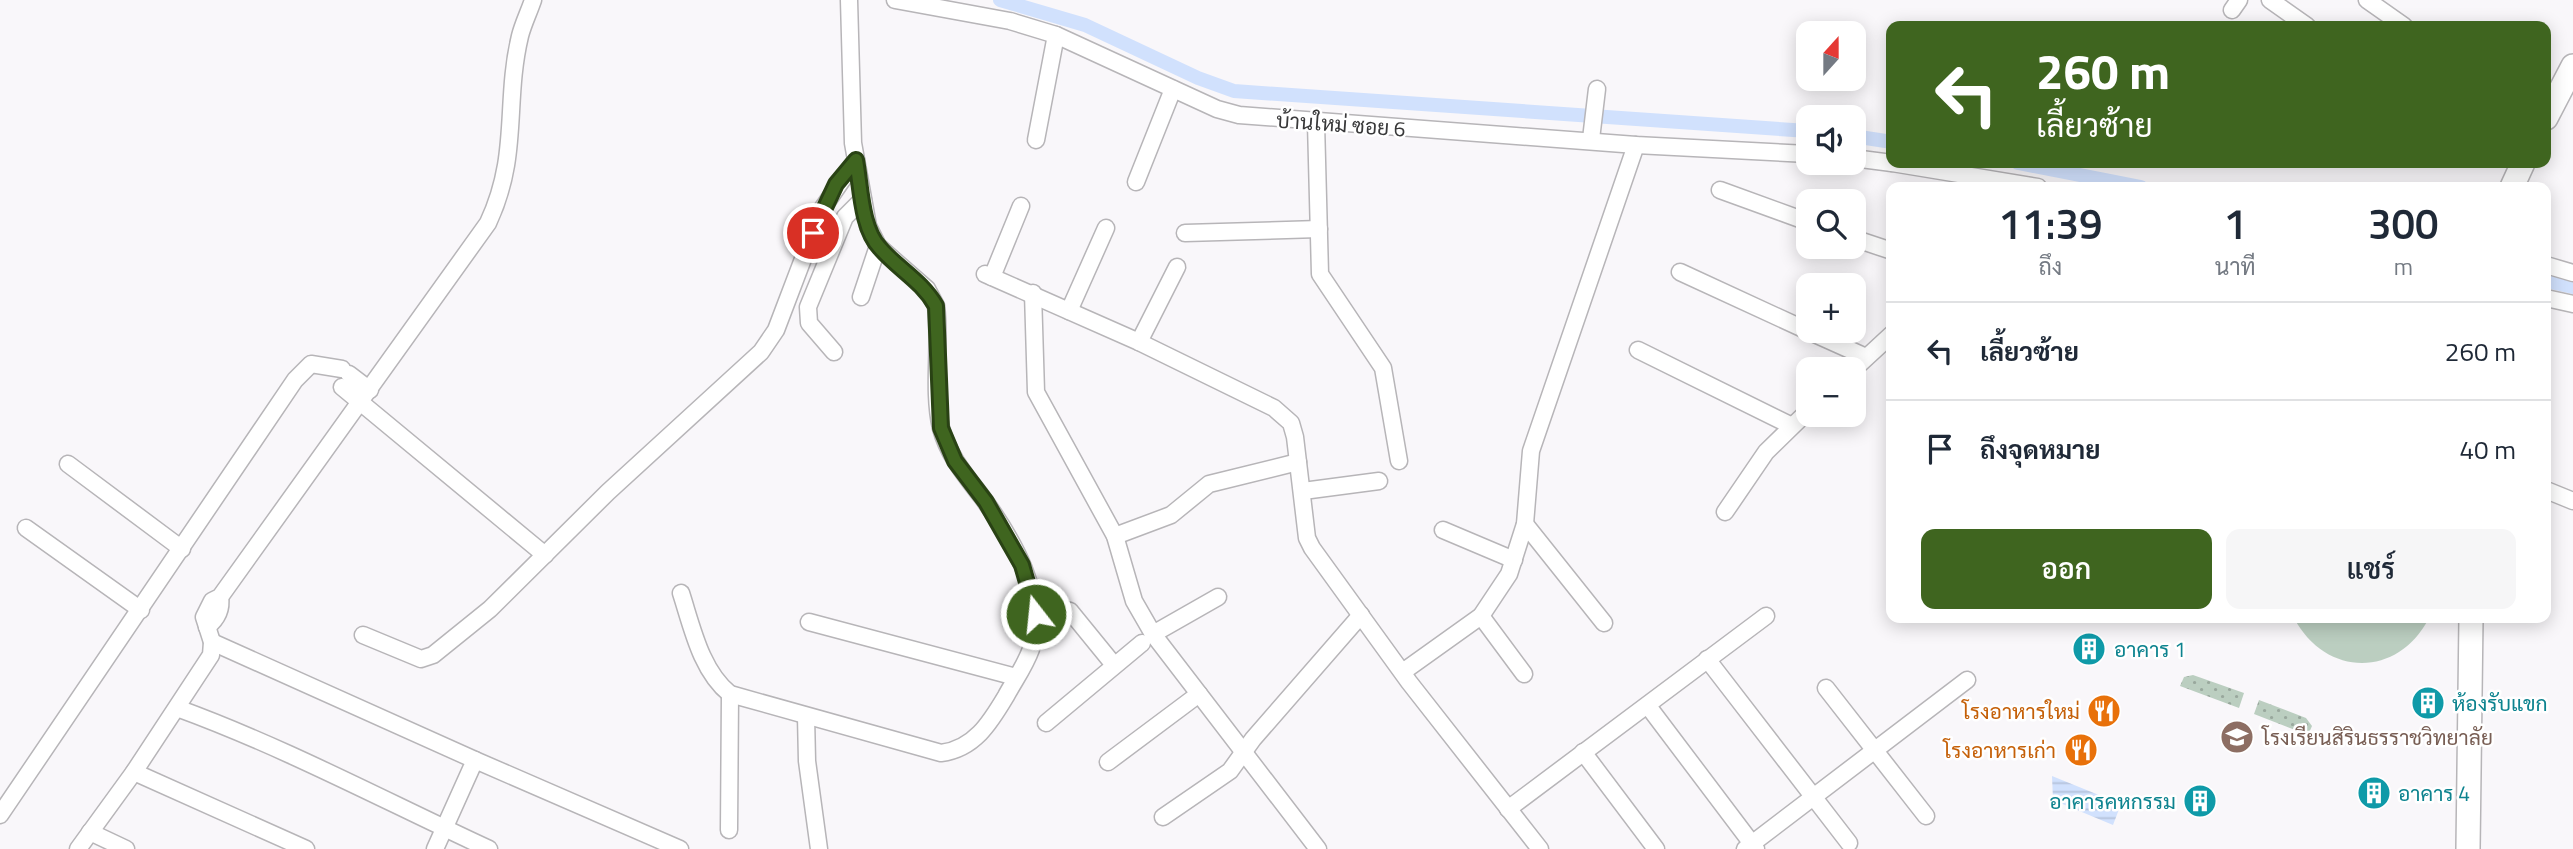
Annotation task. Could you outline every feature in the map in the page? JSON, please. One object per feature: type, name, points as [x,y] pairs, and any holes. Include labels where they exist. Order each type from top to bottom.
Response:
[{"type":"main road","points":[[2551,108],[2573,66]]},
{"type":"main road","points":[[2468,849],[2471,623]]},
{"type":"street","points":[[78,849],[134,772],[211,655],[204,617],[212,601],[220,597],[469,253],[500,197],[510,153],[520,36],[533,0]]},
{"type":"street","points":[[681,593],[707,665],[720,687],[730,694],[929,751],[953,751],[976,737],[994,717],[1031,648],[1036,614],[1022,565],[986,502],[955,461],[941,428],[936,306],[927,289],[877,246],[868,226],[856,160],[851,107],[849,0]]},
{"type":"street","name":"บ้านใหม่ ซอย 6","points":[[895,0],[1010,21],[1056,35],[1217,109],[1239,116],[1316,123],[1592,134],[1636,145],[1796,152]]},
{"type":"street","points":[[2270,0],[2299,21]]},
{"type":"street","points":[[2367,0],[2397,21]]},
{"type":"street","points":[[1036,140],[1056,35]]},
{"type":"street","points":[[1136,182],[1173,89]]},
{"type":"street","points":[[1592,134],[1597,89]]},
{"type":"street","points":[[1316,123],[1320,274],[1383,368],[1399,461]]},
{"type":"street","points":[[1404,671],[1481,615],[1501,590],[1525,524],[1531,451],[1636,145]]},
{"type":"street","points":[[363,635],[421,659],[433,655],[490,609],[761,352],[776,330],[822,209],[856,160]]},
{"type":"street","points":[[1866,160],[1886,162]]},
{"type":"street","points":[[1921,168],[2004,182]]},
{"type":"street","points":[[1720,190],[1796,218]]},
{"type":"street","points":[[834,352],[808,323],[808,307],[845,217],[863,199]]},
{"type":"street","points":[[1021,206],[989,275],[1139,342],[1274,408],[1291,423],[1303,491],[1307,538],[1312,548],[1540,849]]},
{"type":"street","points":[[1069,311],[1106,228]]},
{"type":"street","points":[[1185,233],[1319,229]]},
{"type":"street","points":[[1866,242],[1886,249]]},
{"type":"street","points":[[861,297],[877,246]]},
{"type":"street","points":[[2551,266],[2573,273]]},
{"type":"street","points":[[1139,342],[1177,267]]},
{"type":"street","points":[[1680,272],[1796,325]]},
{"type":"street","points":[[1033,293],[1036,392],[1115,536],[1148,639],[1199,694],[1318,849]]},
{"type":"street","points":[[2551,299],[2573,304]]},
{"type":"street","points":[[1835,343],[1866,357],[1886,339]]},
{"type":"street","points":[[1638,349],[1792,426]]},
{"type":"street","points":[[0,815],[295,380],[311,364],[322,363],[365,396],[545,555]]},
{"type":"street","points":[[1725,512],[1766,452],[1796,422]]},
{"type":"street","points":[[1115,536],[1171,514],[1209,484],[1298,462]]},
{"type":"street","points":[[68,464],[182,549]]},
{"type":"street","points":[[1303,491],[1379,481]]},
{"type":"street","points":[[2551,492],[2573,501]]},
{"type":"street","points":[[1525,524],[1604,623]]},
{"type":"street","points":[[26,528],[141,610]]},
{"type":"street","points":[[1443,530],[1514,560]]},
{"type":"street","points":[[1046,723],[1148,639],[1219,597]]},
{"type":"street","points":[[1036,614],[1062,609],[1070,611],[1114,665]]},
{"type":"street","points":[[1163,817],[1220,781],[1361,615]]},
{"type":"street","points":[[1481,615],[1524,674]]},
{"type":"street","points":[[1508,809],[1766,616]]},
{"type":"street","points":[[809,622],[1016,677]]},
{"type":"street","points":[[209,635],[475,760],[680,849]]},
{"type":"street","points":[[1707,659],[1849,843]]},
{"type":"street","points":[[1648,706],[1751,847],[1876,748],[1968,680]]},
{"type":"street","points":[[1826,688],[1876,748],[1926,816]]},
{"type":"street","points":[[729,830],[730,694]]},
{"type":"street","points":[[1108,762],[1199,694]]},
{"type":"street","points":[[177,708],[228,726],[356,784],[489,849]]},
{"type":"street","points":[[806,716],[807,761],[819,849]]},
{"type":"street","points":[[1583,752],[1656,849]]},
{"type":"street","points":[[435,849],[475,760]]},
{"type":"street","points":[[134,772],[306,849]]},
{"type":"street","points":[[0,783],[14,794]]},
{"type":"street","points":[[90,832],[126,849]]},
{"type":"green space","points":[[2298,623],[2426,623],[2416,638],[2399,652],[2381,660],[2362,663],[2343,660],[2324,652],[2308,638]]},
{"type":"green space","points":[[2193,675],[2244,693],[2239,708],[2180,686],[2184,677]]},
{"type":"green space","points":[[2259,700],[2306,718],[2312,726],[2308,735],[2254,714]]},
{"type":"water","points":[[2052,776],[2121,804],[2113,825],[2053,800]]},
{"type":"waterway","points":[[1000,0],[1085,25],[1198,78],[1234,91],[1796,130]]},
{"type":"waterway","points":[[1866,138],[1886,141]]},
{"type":"waterway","points":[[2044,168],[2115,182]]},
{"type":"waterway","points":[[2551,282],[2573,287]]},
{"type":"place","name":"อาคาร 1","points":[[2089,649]]},
{"type":"place","name":"ห้องรับแขก","points":[[2428,703]]},
{"type":"place","name":"โรงอาหารใหม่","points":[[2104,711]]},
{"type":"place","name":"โรงเรียนสิรินธรราชวิทยาลัย","points":[[2237,737]]},
{"type":"place","name":"โรงอาหารเก่า","points":[[2081,750]]},
{"type":"place","name":"อาคาร 4","points":[[2374,793]]},
{"type":"place","name":"อาคารคหกรรม","points":[[2200,801]]},
{"type":"route","points":[[813,233],[836,184],[856,160],[868,226],[877,246],[927,289],[936,306],[941,428],[955,461],[986,502],[1022,565],[1036,614]]}]
